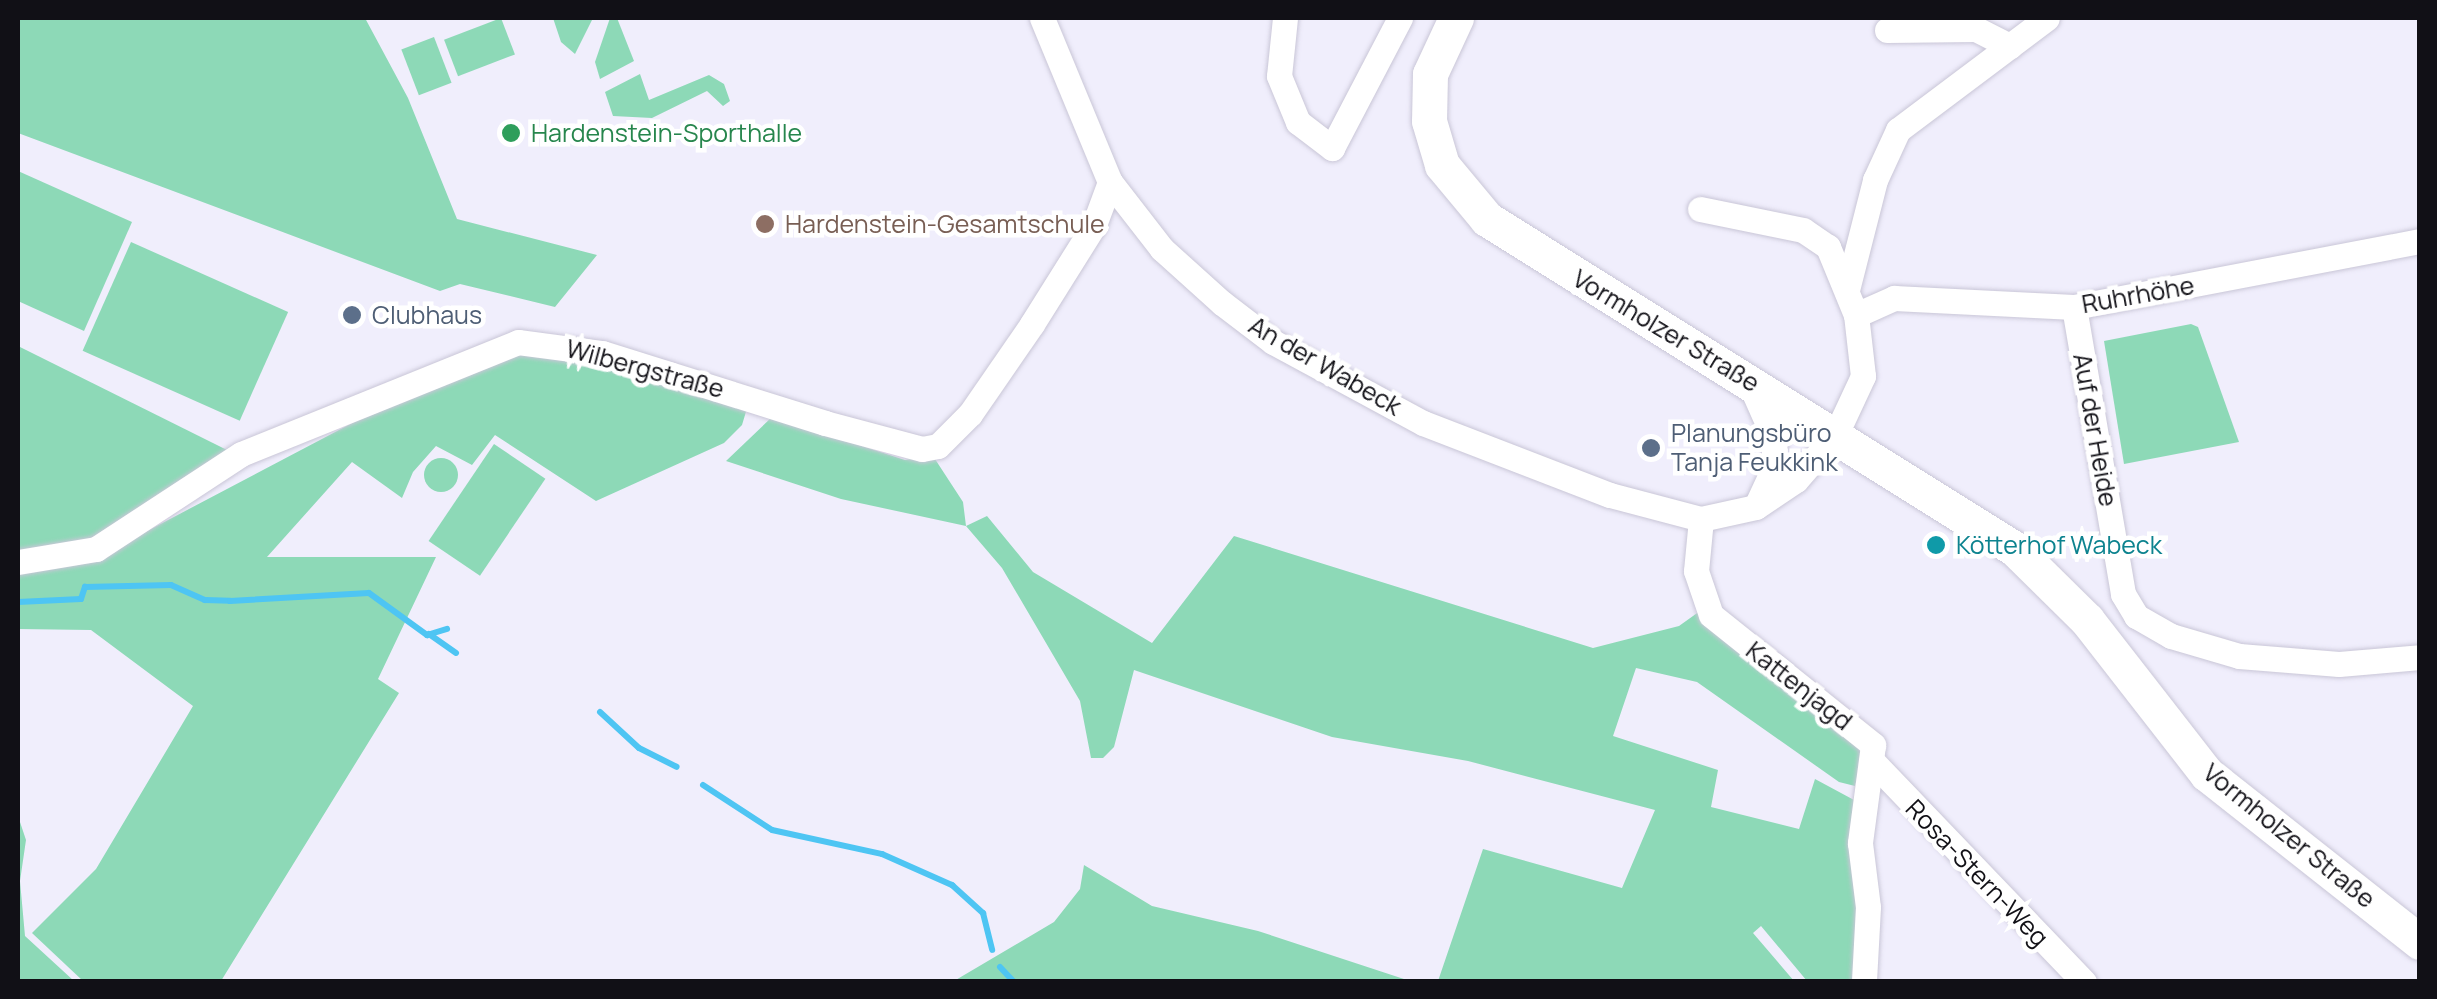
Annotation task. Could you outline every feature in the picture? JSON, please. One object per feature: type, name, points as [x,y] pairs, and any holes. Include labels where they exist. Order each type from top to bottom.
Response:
[{"type":"main road","name":"Vormholzer Straße","points":[[1456,18],[1426,87],[1432,145],[1458,190],[1522,245],[1836,434],[2037,568],[2087,620],[2207,774],[2420,942]]},
{"type":"street","name":"An der Wabeck","points":[[1042,18],[1110,182],[1162,248],[1274,342],[1422,423],[1610,495],[1701,518],[1756,507],[1796,480],[1836,434],[1863,376],[1856,315],[1828,247],[1803,230],[1700,209]]},
{"type":"street","points":[[1285,18],[1279,76],[1298,122],[1332,148],[1400,18]]},
{"type":"street","points":[[1847,290],[1875,180],[1898,130],[2047,18]]},
{"type":"street","points":[[1887,30],[1976,29],[2010,46]]},
{"type":"street","name":"Wilbergstraße","points":[[18,562],[96,548],[241,454],[518,342],[602,353],[841,427],[922,449],[938,446],[970,414],[1032,324],[1094,226],[1110,182]]},
{"type":"street","name":"Ruhrhöhe","points":[[1856,315],[1894,298],[2074,307],[2420,241]]},
{"type":"street","name":"Auf der Heide","points":[[2074,307],[2123,594],[2136,616],[2170,636],[2239,656],[2339,664],[2420,657]]},
{"type":"street","points":[[1746,378],[1775,440],[1772,472],[1756,507]]},
{"type":"street","name":"Kattenjagd","points":[[1701,518],[1696,571],[1711,616],[1862,734],[1873,745],[1873,762]]},
{"type":"street","points":[[1864,982],[1868,907],[1860,843],[1873,762]]},
{"type":"street","name":"Rosa-Stern-Weg","points":[[1873,762],[2084,982]]},
{"type":"green space","points":[[18,18],[365,18],[408,98],[457,219],[597,255],[555,307],[460,284],[440,291],[18,133]]},
{"type":"green space","points":[[501,18],[515,54],[458,76],[444,40]]},
{"type":"green space","points":[[553,18],[593,18],[575,54],[561,42]]},
{"type":"green space","points":[[610,18],[617,18],[634,61],[600,79],[595,62]]},
{"type":"green space","points":[[434,37],[452,83],[419,95],[401,50]]},
{"type":"green space","points":[[640,74],[649,100],[709,75],[724,84],[730,101],[723,106],[707,91],[652,118],[613,116],[605,92]]},
{"type":"green space","points":[[18,171],[132,222],[84,331],[18,301]]},
{"type":"green space","points":[[131,242],[288,312],[240,421],[83,351]]},
{"type":"green space","points":[[2191,324],[2198,327],[2239,442],[2124,464],[2104,341]]},
{"type":"green space","points":[[18,346],[231,452],[94,544],[18,558]]},
{"type":"green space","points":[[519,348],[565,353],[748,405],[742,425],[724,443],[596,501],[495,435],[472,465],[436,446],[413,472],[402,498],[352,462],[267,557],[436,557],[378,679],[399,693],[221,981],[83,981],[32,933],[96,869],[193,706],[91,630],[18,629],[18,569],[132,539],[413,391]]},
{"type":"green space","points":[[772,417],[905,460],[933,456],[963,502],[966,526],[841,499],[726,461]]},
{"type":"green space","points":[[494,444],[545,479],[480,576],[429,541]]},
{"type":"green space","points":[[441,458],[453,463],[458,475],[453,487],[441,492],[429,487],[424,475],[429,463]]},
{"type":"green space","points":[[987,516],[1033,572],[1152,643],[1234,536],[1593,648],[1679,626],[1700,611],[1863,750],[1855,786],[1839,782],[1697,682],[1636,668],[1613,736],[1718,770],[1711,807],[1799,829],[1815,779],[1854,800],[1859,981],[1807,981],[1761,926],[1753,933],[1794,981],[1438,981],[1483,849],[1622,888],[1655,810],[1468,761],[1332,737],[1134,670],[1114,747],[1103,758],[1091,758],[1080,701],[1002,568],[966,526]]},
{"type":"green space","points":[[18,816],[26,840],[20,881],[25,936],[74,981],[18,981]]},
{"type":"green space","points":[[1084,865],[1152,906],[1258,931],[1410,981],[954,981],[1054,922],[1080,889]]},
{"type":"waterway","points":[[18,602],[81,599],[85,587],[171,585],[205,600],[230,601],[369,593],[427,635],[447,629]]},
{"type":"waterway","points":[[429,634],[456,653]]},
{"type":"waterway","points":[[600,712],[639,748],[677,767]]},
{"type":"waterway","points":[[703,785],[772,830],[882,854],[952,885],[983,913],[992,950]]},
{"type":"waterway","points":[[1000,967],[1014,982]]},
{"type":"place","name":"Hardenstein-Sporthalle","points":[[511,133]]},
{"type":"place","name":"Hardenstein-Gesamtschule","points":[[765,224]]},
{"type":"place","name":"Clubhaus","points":[[352,315]]},
{"type":"place","name":"Planungsbüro Tanja Feukkink","points":[[1651,448]]},
{"type":"place","name":"Kötterhof Wabeck","points":[[1936,545]]}]
